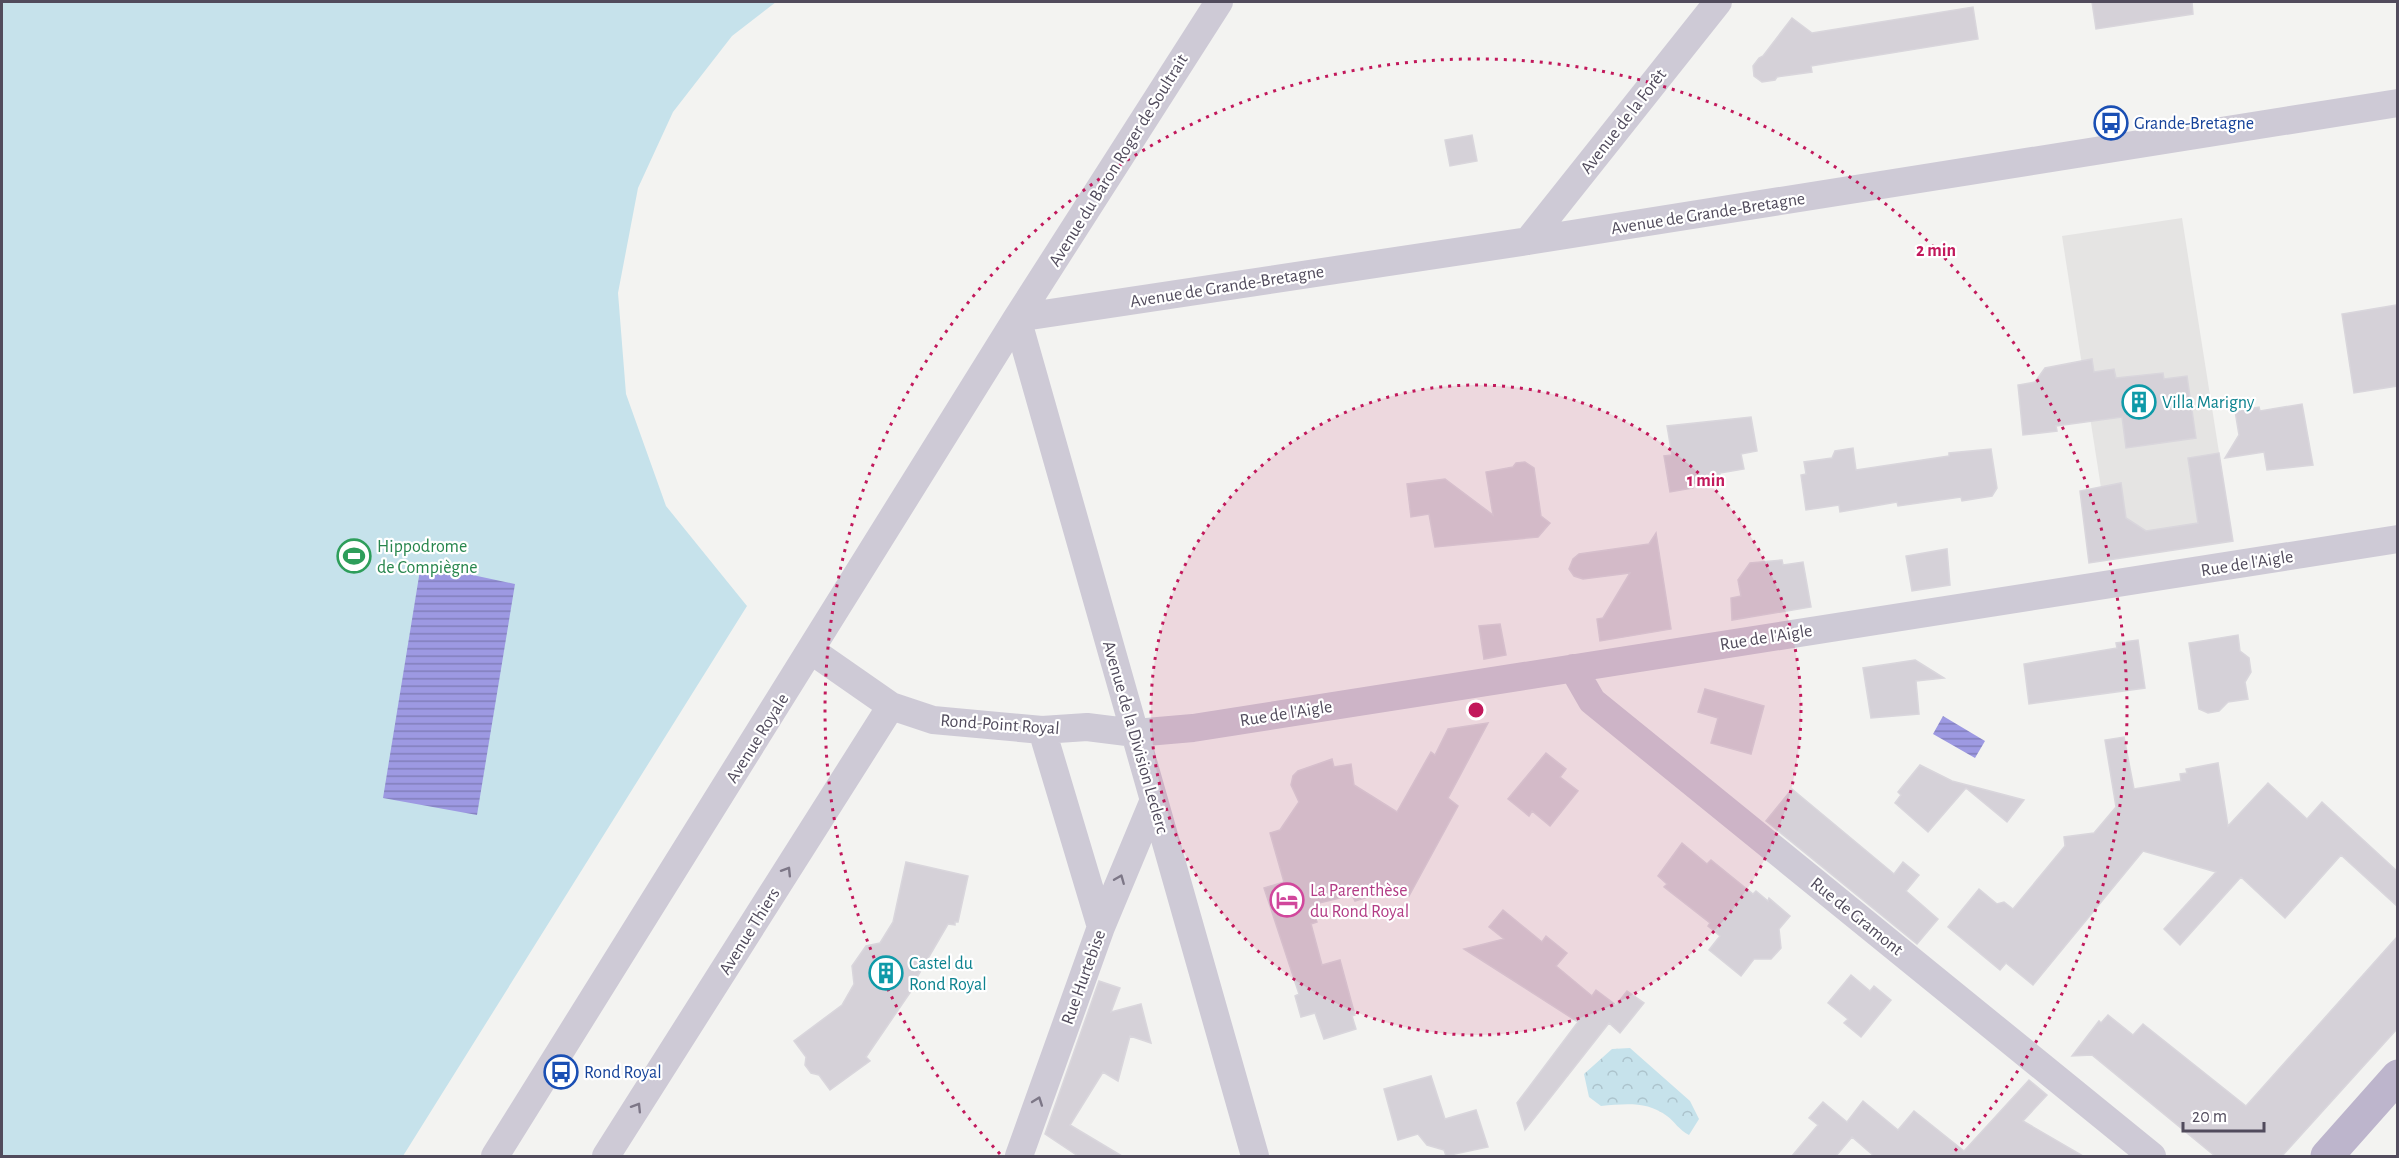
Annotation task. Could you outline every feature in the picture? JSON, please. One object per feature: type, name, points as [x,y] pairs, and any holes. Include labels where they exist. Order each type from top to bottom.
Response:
[{"type":"main road","points":[[2327,1156],[2397,1076]]},
{"type":"street","name":"Avenue du Baron Roger de Soultrait","points":[[1017,318],[1219,2]]},
{"type":"street","name":"Avenue de la Forêt","points":[[1528,241],[1718,2]]},
{"type":"street","name":"Avenue de Grande-Bretagne","points":[[1017,318],[1528,241],[2397,104]]},
{"type":"street","name":"Avenue Royale","points":[[495,1156],[812,651],[1017,318]]},
{"type":"street","name":"Avenue de la Division Leclerc","points":[[1017,318],[1255,1156]]},
{"type":"street","name":"Rue de l'Aigle","points":[[1135,733],[1193,728],[2397,539]]},
{"type":"street","name":"Rond-Point Royal","points":[[812,651],[891,706],[943,721],[1042,730],[1086,727],[1135,733]]},
{"type":"street","name":"Rue de Gramont","points":[[1573,668],[1593,701],[2152,1156]]},
{"type":"street","name":"Avenue Thiers","points":[[606,1156],[891,706]]},
{"type":"street","points":[[1042,730],[1101,927]]},
{"type":"street","name":"Rue Hurtebise","points":[[1019,1156],[1101,927],[1154,800]]},
{"type":"shaded area","points":[[2182,218],[2233,541],[2112,559],[2062,236]]},
{"type":"shaded area","points":[[421,564],[515,584],[477,815],[383,798]]},
{"type":"shaded area","points":[[1943,716],[1985,741],[1975,758],[1933,734]]},
{"type":"green space","name":"Hippodrome de Compiègne","points":[[2,2],[776,2],[732,36],[673,112],[638,188],[618,293],[626,394],[666,506],[747,606],[403,1156],[2,1156]]},
{"type":"green space","points":[[1630,1048],[1690,1101],[1699,1119],[1689,1135],[1667,1116],[1652,1108],[1636,1105],[1601,1106],[1589,1097],[1584,1074],[1612,1049]]},
{"type":"building","points":[[2092,2],[2192,2],[2193,14],[2096,29]]},
{"type":"building","points":[[1973,7],[1978,39],[1811,66],[1812,72],[1777,77],[1775,80],[1762,82],[1754,76],[1753,66],[1792,18],[1812,33]]},
{"type":"building","points":[[1472,135],[1477,161],[1450,166],[1445,140]]},
{"type":"building","points":[[2397,305],[2397,386],[2354,393],[2342,314]]},
{"type":"building","points":[[2092,359],[2094,372],[2114,369],[2116,378],[2163,373],[2164,379],[2187,376],[2196,438],[2126,448],[2122,417],[2056,426],[2057,431],[2023,435],[2018,385],[2035,382],[2045,368]]},
{"type":"building","points":[[2302,404],[2313,465],[2267,470],[2264,452],[2225,458],[2239,435],[2235,411],[2259,407],[2260,411]]},
{"type":"building","points":[[1751,417],[1757,451],[1741,454],[1744,469],[1720,473],[1720,476],[1692,484],[1693,488],[1670,492],[1664,456],[1672,455],[1667,426]]},
{"type":"building","points":[[1853,448],[1856,470],[1949,456],[1949,453],[1991,449],[1997,488],[1992,496],[1962,501],[1961,497],[1898,506],[1897,502],[1840,512],[1839,505],[1806,510],[1801,475],[1806,474],[1804,462],[1832,458],[1835,451]]},
{"type":"building","points":[[2219,453],[2233,541],[2089,563],[2080,491],[2121,483],[2126,518],[2146,531],[2198,523],[2188,458]]},
{"type":"building","points":[[1525,462],[1534,468],[1541,516],[1550,523],[1538,537],[1435,547],[1429,514],[1411,517],[1407,484],[1445,479],[1493,515],[1486,472],[1513,467],[1516,463]]},
{"type":"building","points":[[1656,533],[1671,629],[1600,641],[1597,619],[1603,618],[1630,573],[1583,579],[1574,576],[1569,569],[1573,559],[1579,554],[1649,544]]},
{"type":"building","points":[[1947,549],[1950,585],[1912,591],[1906,556]]},
{"type":"building","points":[[1782,560],[1783,565],[1803,562],[1811,607],[1732,620],[1731,598],[1741,596],[1738,580],[1750,563]]},
{"type":"building","points":[[1500,624],[1506,655],[1484,659],[1479,626]]},
{"type":"building","points":[[2238,635],[2240,651],[2249,658],[2251,672],[2245,682],[2248,699],[2228,702],[2219,711],[2208,713],[2199,709],[2189,643]]},
{"type":"building","points":[[2138,640],[2145,688],[2029,704],[2024,664],[2117,648],[2116,643]]},
{"type":"building","points":[[1915,660],[1944,678],[1916,681],[1919,714],[1871,718],[1863,668]]},
{"type":"building","points":[[1705,689],[1764,706],[1751,754],[1711,743],[1718,718],[1698,712]]},
{"type":"building","points":[[1488,723],[1448,798],[1458,806],[1409,896],[1397,888],[1355,901],[1352,895],[1311,905],[1317,922],[1311,924],[1322,965],[1340,960],[1355,1015],[1352,1016],[1356,1029],[1324,1039],[1315,1013],[1301,1017],[1295,996],[1299,994],[1264,888],[1284,882],[1270,833],[1280,830],[1299,802],[1291,785],[1293,776],[1298,771],[1332,759],[1334,767],[1351,764],[1354,785],[1397,812],[1431,752],[1435,755],[1448,729]]},
{"type":"building","points":[[2124,737],[2134,789],[2181,781],[2180,774],[2187,773],[2186,769],[2218,763],[2228,826],[2268,783],[2307,819],[2322,802],[2397,871],[2397,906],[2341,855],[2285,918],[2241,877],[2180,945],[2164,929],[2216,872],[2143,851],[2033,985],[2006,963],[2000,970],[1948,927],[1979,889],[1997,904],[2004,902],[2013,909],[2065,846],[2064,837],[2094,833],[2116,807],[2105,740]]},
{"type":"building","points":[[1546,753],[1566,769],[1560,777],[1578,791],[1550,826],[1532,811],[1529,816],[1508,799]]},
{"type":"building","points":[[1920,765],[1952,781],[2024,800],[2007,822],[1966,788],[1928,832],[1895,803],[1901,795],[1898,792]]},
{"type":"building","points":[[1792,789],[1894,874],[1903,862],[1919,875],[1906,891],[1938,919],[1917,944],[1766,821]]},
{"type":"building","points":[[1682,843],[1707,864],[1711,860],[1753,894],[1756,891],[1768,901],[1769,898],[1790,916],[1779,929],[1781,948],[1771,959],[1754,959],[1741,976],[1709,950],[1720,936],[1708,926],[1710,923],[1664,887],[1667,884],[1658,876]]},
{"type":"building","name":"Castel du Rond Royal","points":[[906,862],[968,876],[958,922],[955,922],[955,925],[948,924],[916,979],[918,981],[866,1057],[870,1061],[830,1090],[819,1075],[811,1073],[805,1065],[806,1057],[794,1041],[842,1005],[854,984],[852,966],[866,946],[880,943],[893,922]]},
{"type":"building","points":[[1503,910],[1542,942],[1546,936],[1567,953],[1556,966],[1592,996],[1596,990],[1616,1005],[1627,991],[1644,1003],[1620,1033],[1609,1023],[1525,1130],[1517,1103],[1578,1022],[1464,949],[1504,939],[1489,927]]},
{"type":"building","points":[[2397,937],[2397,1029],[2282,1156],[2215,1156],[2092,1055],[2072,1056],[2099,1021],[2101,1023],[2108,1015],[2133,1035],[2143,1024],[2246,1106]]},
{"type":"building","points":[[1851,975],[1870,991],[1874,986],[1891,1000],[1861,1037],[1844,1023],[1848,1019],[1828,1003]]},
{"type":"building","points":[[1099,981],[1120,988],[1111,1012],[1141,1004],[1151,1043],[1130,1036],[1118,1081],[1103,1072],[1070,1125],[1122,1156],[1078,1156],[1045,1134]]},
{"type":"building","points":[[1431,1076],[1445,1119],[1476,1110],[1488,1147],[1446,1156],[1444,1150],[1427,1145],[1418,1134],[1398,1140],[1384,1089]]},
{"type":"building","points":[[2029,1080],[2047,1095],[2023,1121],[2083,1156],[1874,1156],[1852,1137],[1836,1156],[1792,1156],[1818,1125],[1809,1118],[1823,1102],[1847,1122],[1863,1101],[1898,1130],[1914,1111],[1964,1151]]},
{"type":"place","name":"Grande-Bretagne","points":[[2111,123]]},
{"type":"place","name":"Villa Marigny","points":[[2139,402]]},
{"type":"place","name":"Hippodrome de Compiègne","points":[[354,556]]},
{"type":"place","name":"La Parenthèse du Rond Royal","points":[[1287,900]]},
{"type":"place","name":"Castel du Rond Royal","points":[[886,973]]},
{"type":"place","name":"Rond Royal","points":[[561,1072]]}]
